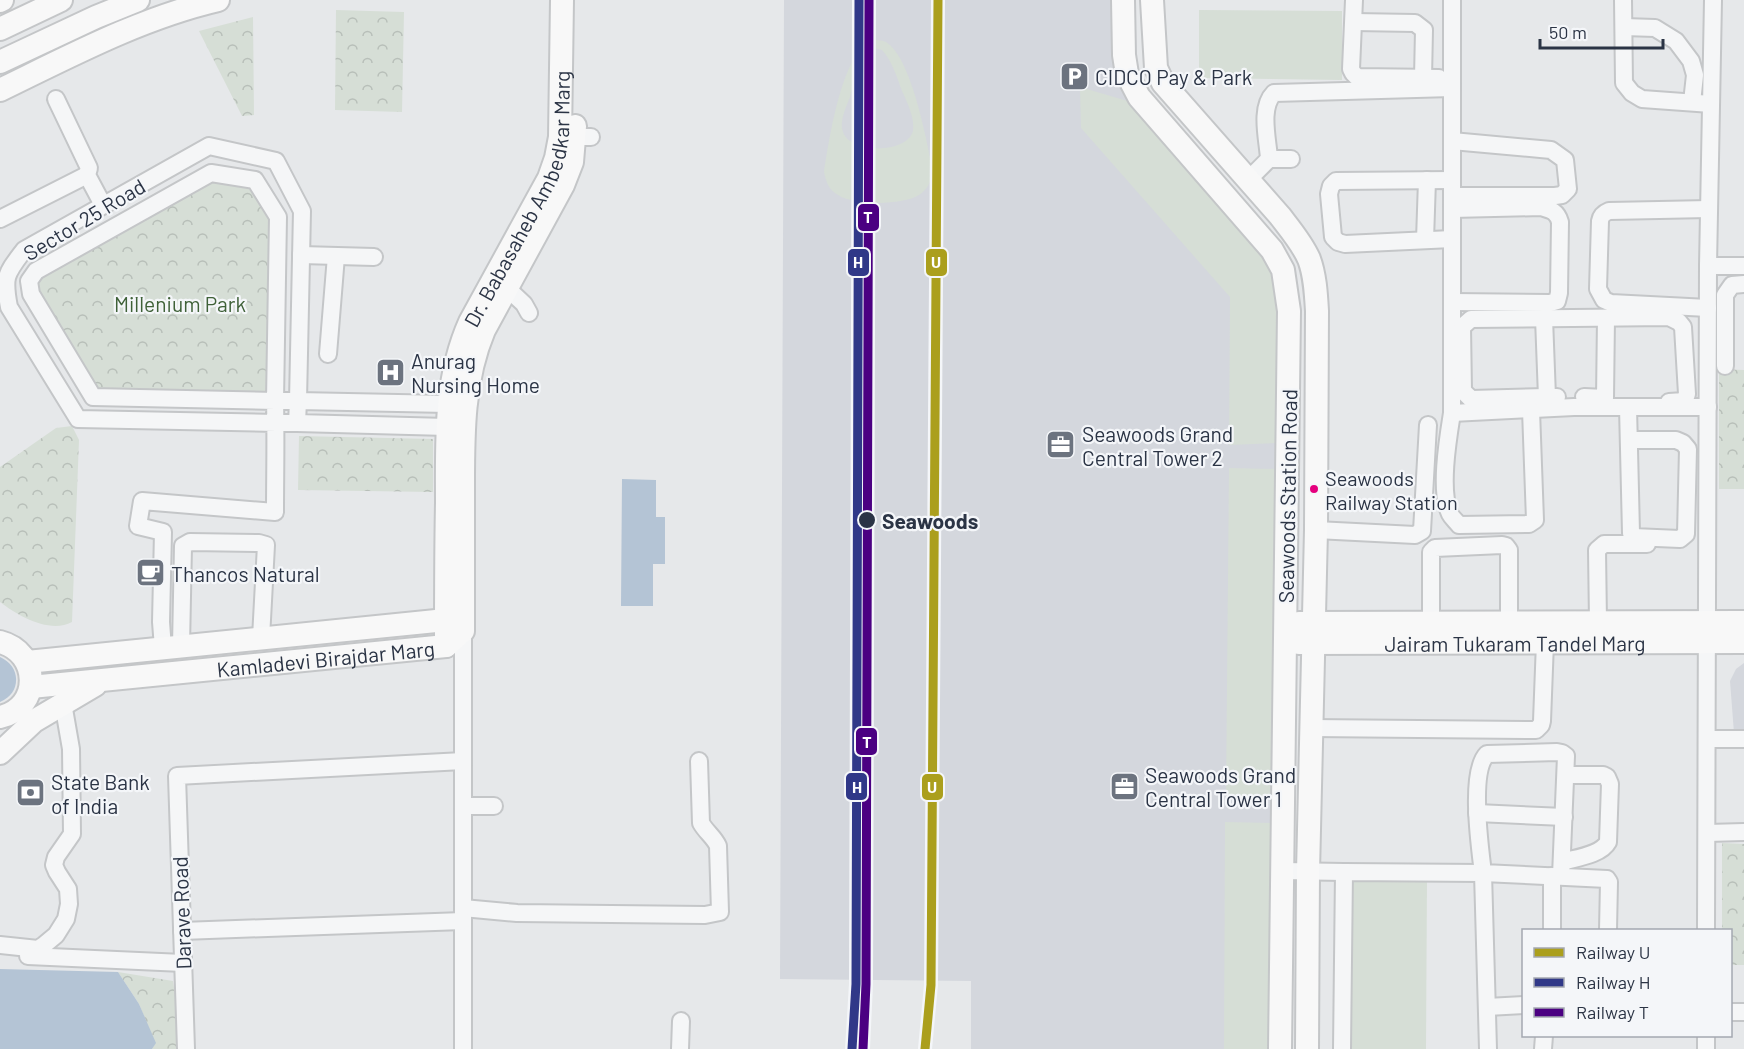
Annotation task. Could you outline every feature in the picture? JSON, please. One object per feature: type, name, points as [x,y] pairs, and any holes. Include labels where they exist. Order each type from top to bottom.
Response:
[{"type":"main road","points":[[0,29],[61,0]]},
{"type":"main road","points":[[0,62],[138,0]]},
{"type":"main road","points":[[0,90],[105,40],[173,12],[218,0]]},
{"type":"main road","name":"Dr. Babasaheb Ambedkar Marg","points":[[454,639],[453,415],[460,344],[549,178],[556,158],[560,137],[562,0]]},
{"type":"main road","name":"Dr. Babasaheb Ambedkar Marg","points":[[453,415],[484,330],[563,185],[583,137],[574,0]]},
{"type":"main road","name":"Seawoods Station Road","points":[[1123,0],[1124,55],[1127,74],[1149,110],[1260,234],[1283,270],[1289,311],[1280,1049]]},
{"type":"main road","name":"Seawoods Station Road","points":[[1152,0],[1156,68],[1163,83],[1296,236],[1309,259],[1315,285],[1317,310],[1316,530],[1308,872],[1307,1049]]},
{"type":"main road","name":"Jairam Tukaram Tandel Marg","points":[[1313,633],[1431,623],[1598,622],[1707,632],[1744,642]]},
{"type":"main road","name":"Jairam Tukaram Tandel Marg","points":[[1286,633],[1545,642],[1707,632],[1744,622]]},
{"type":"main road","name":"Kamladevi Birajdar Marg","points":[[27,662],[261,638],[454,639]]},
{"type":"main road","name":"Kamladevi Birajdar Marg","points":[[31,687],[454,639]]},
{"type":"main road","points":[[0,642],[15,648],[27,662],[31,675],[31,687],[26,699],[18,709],[7,716],[0,717]]},
{"type":"main road","points":[[0,753],[34,721],[104,680]]},
{"type":"street","points":[[1354,0],[1353,73],[1357,76],[1423,78],[1452,83]]},
{"type":"street","points":[[1452,0],[1452,413],[1446,460],[1447,500],[1453,518],[1459,525],[1530,524],[1535,520],[1531,410]]},
{"type":"street","points":[[1623,0],[1624,83],[1626,87],[1642,99],[1711,104]]},
{"type":"street","points":[[1706,929],[1708,266],[1713,0]]},
{"type":"street","points":[[1354,22],[1420,25],[1424,30],[1423,78]]},
{"type":"street","points":[[1624,27],[1655,28],[1676,41],[1690,61],[1695,75],[1692,102]]},
{"type":"street","points":[[1269,159],[1266,109],[1269,98],[1274,93],[1452,83]]},
{"type":"street","points":[[56,99],[89,168],[87,175],[103,205]]},
{"type":"street","points":[[1452,141],[1551,150],[1565,160],[1568,189],[1562,195],[1555,196],[1452,195]]},
{"type":"street","name":"Sector 25 Road","points":[[3,292],[6,274],[24,250],[209,146],[276,161],[302,211],[297,423]]},
{"type":"street","points":[[231,176],[235,152]]},
{"type":"street","points":[[1248,180],[1269,159],[1291,159]]},
{"type":"street","name":"Sector 25 Road","points":[[93,397],[31,294],[29,281],[36,271],[211,173],[255,180],[278,217],[275,512],[142,501],[138,526],[163,532],[161,622],[172,647]]},
{"type":"street","points":[[0,219],[87,175]]},
{"type":"street","points":[[1425,240],[1427,180]]},
{"type":"street","points":[[1452,239],[1346,244],[1338,242],[1333,237],[1329,194],[1331,186],[1336,182],[1427,180],[1452,195],[1553,210],[1560,222],[1560,293],[1557,300],[1550,303],[1453,302]]},
{"type":"street","points":[[1708,308],[1611,303],[1604,300],[1598,289],[1600,220],[1605,212],[1609,210],[1709,209]]},
{"type":"street","points":[[301,255],[374,257]]},
{"type":"street","points":[[328,354],[336,256]]},
{"type":"street","points":[[1708,266],[1744,266]]},
{"type":"street","points":[[1725,366],[1725,295],[1732,285],[1744,284]]},
{"type":"street","points":[[30,288],[3,292],[9,307],[78,418]]},
{"type":"street","points":[[503,295],[524,304],[528,312]]},
{"type":"street","points":[[1452,413],[1531,410],[1574,402],[1605,398],[1676,402],[1684,400],[1687,394],[1683,327],[1669,317],[1471,319],[1462,327],[1463,391],[1471,399],[1547,397],[1574,402],[1628,407],[1708,408]]},
{"type":"street","points":[[1544,318],[1547,397]]},
{"type":"street","points":[[1605,398],[1606,318]]},
{"type":"street","points":[[78,418],[93,397],[298,401],[453,415]]},
{"type":"street","points":[[1628,407],[1629,440],[1633,537],[1680,539],[1684,537],[1688,499],[1688,449],[1683,443],[1669,440],[1629,440]]},
{"type":"street","points":[[78,418],[297,423],[453,415]]},
{"type":"street","points":[[1316,530],[1415,535],[1422,531],[1428,429],[1448,434]]},
{"type":"street","points":[[1688,499],[1708,498]]},
{"type":"street","points":[[172,647],[183,546],[190,542],[266,545],[261,638]]},
{"type":"street","points":[[1598,622],[1597,550],[1600,545],[1707,543]]},
{"type":"street","points":[[1431,623],[1431,552],[1435,548],[1502,545],[1509,550],[1509,622]]},
{"type":"street","points":[[454,639],[463,761],[463,1049]]},
{"type":"street","points":[[1311,728],[1536,730],[1542,721],[1545,642]]},
{"type":"street","points":[[0,945],[38,949],[56,935],[66,919],[69,904],[68,889],[54,865],[56,857],[72,834],[71,749],[63,703]]},
{"type":"street","points":[[1707,739],[1744,739]]},
{"type":"street","points":[[1488,1049],[1483,873],[1477,813],[1482,762],[1487,754],[1562,753],[1566,756],[1564,817],[1552,929]]},
{"type":"street","name":"Darave Road","points":[[186,1049],[177,776],[463,761]]},
{"type":"street","points":[[182,931],[463,914],[705,915],[720,912],[718,846],[701,823],[699,761]]},
{"type":"street","points":[[1558,871],[1599,851],[1608,842],[1610,784],[1607,777],[1603,775],[1566,775]]},
{"type":"street","points":[[463,806],[494,806]]},
{"type":"street","points":[[1477,813],[1564,817]]},
{"type":"street","points":[[1707,833],[1744,832]]},
{"type":"street","points":[[1282,870],[1483,873],[1558,871],[1607,879],[1609,882],[1608,929]]},
{"type":"street","points":[[1342,1049],[1344,872]]},
{"type":"street","points":[[0,954],[183,963]]},
{"type":"street","points":[[1487,1007],[1522,1005]]},
{"type":"street","points":[[680,1049],[681,1021]]},
{"type":"shaded area","points":[[784,0],[1123,0],[1127,74],[1283,270],[1280,1049],[971,1049],[971,981],[780,979]]},
{"type":"shaded area","points":[[1744,663],[1744,733],[1734,733],[1730,681],[1736,669]]},
{"type":"green space","points":[[336,10],[404,12],[402,112],[335,110]]},
{"type":"green space","points":[[1199,10],[1342,11],[1342,80],[1199,78]]},
{"type":"green space","points":[[253,17],[254,115],[242,116],[199,31]]},
{"type":"green space","points":[[872,40],[886,42],[895,51],[911,82],[933,172],[925,190],[912,198],[879,203],[846,199],[830,188],[826,179],[824,172],[838,100],[852,62],[861,48]],"holes":[[[874,48],[882,50],[891,64],[908,105],[913,121],[913,131],[909,139],[901,144],[890,147],[867,147],[848,139],[843,132],[842,119],[865,57]]]},
{"type":"green space","points":[[1080,87],[1131,102],[1258,247],[1275,273],[1279,292],[1276,443],[1229,445],[1230,297],[1081,128]]},
{"type":"green space","name":"Millenium Park","points":[[212,181],[249,187],[270,221],[268,393],[97,390],[38,291],[36,283],[41,277]]},
{"type":"green space","points":[[1719,369],[1744,370],[1744,489],[1719,489]]},
{"type":"green space","points":[[72,426],[79,440],[72,622],[54,626],[44,625],[25,618],[0,602],[0,467],[56,428]]},
{"type":"green space","points":[[299,436],[433,439],[433,492],[298,490]]},
{"type":"green space","points":[[1229,468],[1277,469],[1274,797],[1226,797]]},
{"type":"green space","points":[[1225,822],[1271,823],[1274,846],[1271,1049],[1224,1049]]},
{"type":"green space","points":[[1722,843],[1744,844],[1744,965],[1732,965],[1732,929],[1722,929]]},
{"type":"green space","points":[[1350,881],[1427,882],[1426,1049],[1349,1049]]},
{"type":"green space","points":[[118,972],[173,981],[184,1049],[152,1049],[155,1043],[139,1004]]},
{"type":"water","points":[[622,479],[656,480],[656,517],[665,517],[665,564],[653,564],[653,606],[621,606]]},
{"type":"water","points":[[0,657],[12,667],[16,680],[12,692],[0,702]]},
{"type":"water","points":[[0,969],[118,972],[139,1004],[156,1043],[152,1049],[0,1049]]},
{"type":"rail line","name":"H","points":[[852,1049],[856,984],[859,0]]},
{"type":"rail line","name":"T","points":[[863,1049],[866,984],[869,0]]},
{"type":"rail line","name":"U","points":[[925,1049],[931,985],[938,0]]},
{"type":"place","name":"CIDCO Pay & Park","points":[[1074,76]]},
{"type":"place","name":"Anurag Nursing Home","points":[[390,372]]},
{"type":"place","name":"Seawoods Grand Central Tower 2","points":[[1061,445]]},
{"type":"place","name":"Seawoods Railway Station","points":[[1314,489]]},
{"type":"place","name":"Seawoods","points":[[867,520]]},
{"type":"place","name":"Thancos Natural","points":[[150,573]]},
{"type":"place","name":"Seawoods Grand Central Tower 1","points":[[1124,786]]},
{"type":"place","name":"State Bank of India","points":[[30,793]]}]
